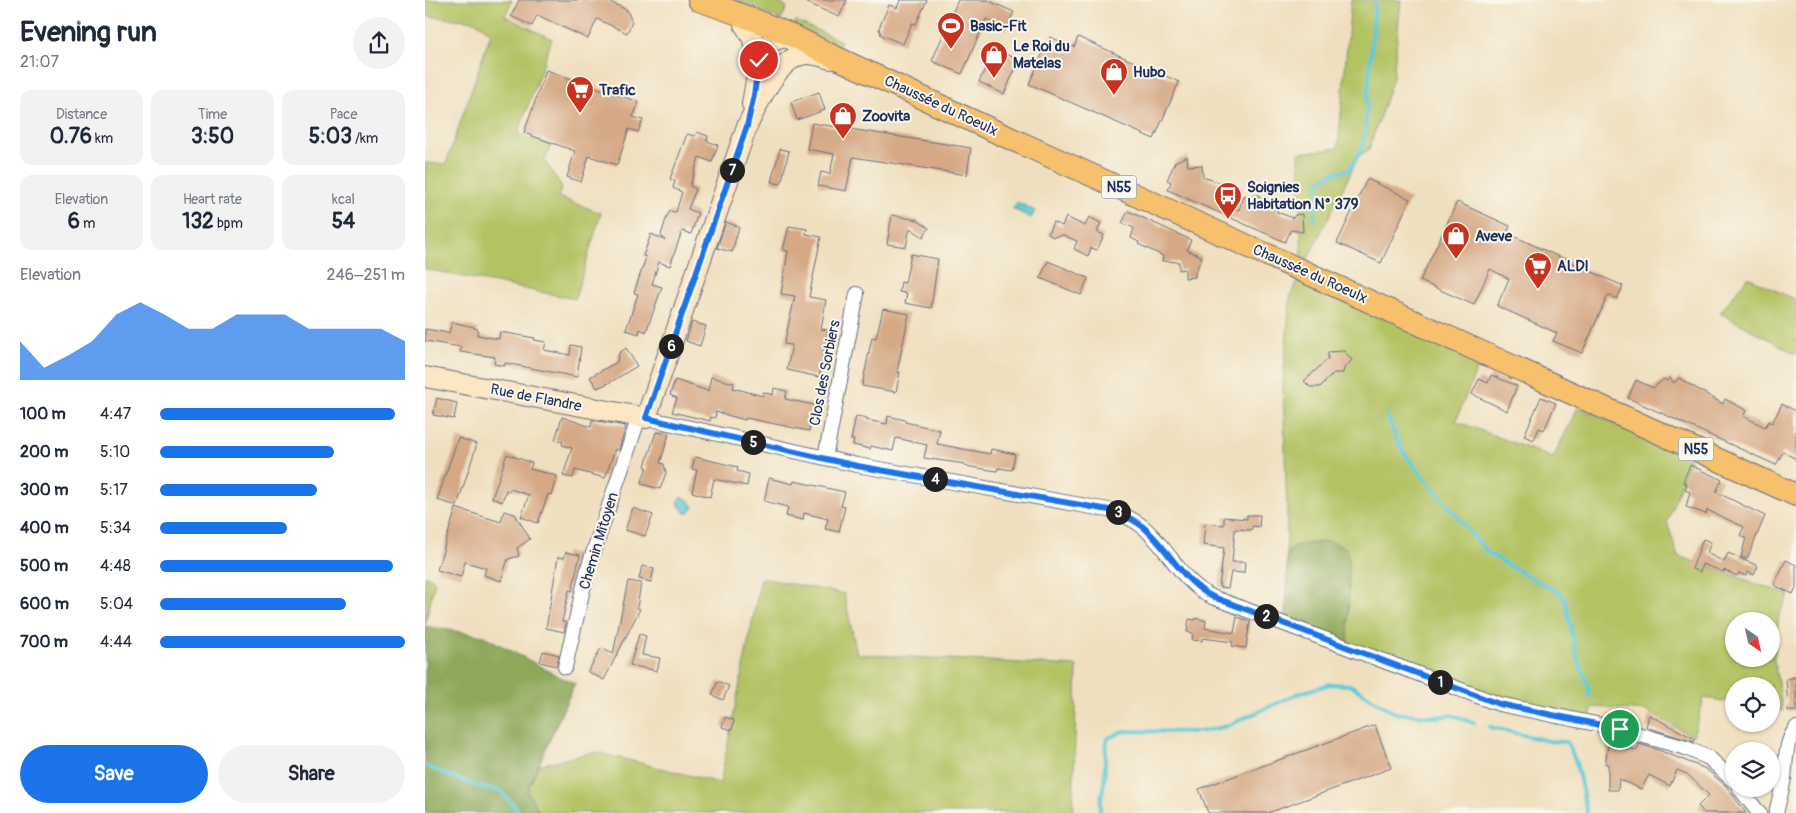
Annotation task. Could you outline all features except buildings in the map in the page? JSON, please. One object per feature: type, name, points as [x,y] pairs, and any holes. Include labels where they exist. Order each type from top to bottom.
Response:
[{"type":"main road","name":"N55","points":[[699,0],[747,21],[806,42],[834,56]]},
{"type":"main road","name":"N55","points":[[747,21],[778,39],[834,56]]},
{"type":"main road","name":"Chaussée du Roeulx","points":[[834,56],[1796,495]]},
{"type":"street","points":[[747,21],[759,60]]},
{"type":"street","points":[[778,39],[783,53],[747,126],[761,52],[767,45],[778,39]]},
{"type":"street","points":[[764,91],[782,68],[799,56],[808,54],[834,56]]},
{"type":"street","name":"Chemin Mitoyen","points":[[565,667],[588,568],[747,126]]},
{"type":"street","name":"Clos des Sorbiers","points":[[825,458],[857,294]]},
{"type":"street","name":"Rue de Flandre","points":[[425,377],[643,417]]},
{"type":"street","points":[[643,417],[857,466],[1115,511],[1126,515],[1142,526],[1191,582],[1201,591],[1213,597],[1499,704],[1620,729],[1686,748],[1709,758],[1725,773]]},
{"type":"street","points":[[1776,813],[1784,778],[1788,744],[1796,728]]},
{"type":"street","points":[[1746,797],[1759,813]]},
{"type":"green space","points":[[425,0],[512,0],[505,16],[552,39],[518,134],[551,145],[545,161],[562,187],[558,197],[601,213],[575,299],[425,269],[425,163],[446,164],[491,33],[475,21],[425,16]]},
{"type":"green space","points":[[735,0],[772,0],[787,7],[781,20]]},
{"type":"green space","points":[[1351,0],[1401,0],[1393,78],[1369,149],[1359,156],[1302,270],[1299,153],[1338,148]]},
{"type":"green space","points":[[796,21],[841,41],[839,46],[794,26]]},
{"type":"green space","points":[[1302,270],[1483,353],[1456,421],[1553,458],[1578,407],[1690,459],[1667,522],[1678,556],[1789,595],[1780,613],[1725,612],[1725,668],[1775,668],[1777,677],[1725,677],[1725,702],[1704,698],[1693,736],[1646,711],[1593,707],[1588,722],[1513,708],[1286,624],[1287,514],[1283,383],[1290,297]]},
{"type":"green space","points":[[1748,277],[1796,300],[1796,354],[1720,313]]},
{"type":"green space","points":[[1329,541],[1346,548],[1349,560],[1348,647],[1286,624],[1287,556],[1293,546]]},
{"type":"green space","points":[[425,575],[435,581],[425,625]]},
{"type":"green space","points":[[761,578],[844,594],[857,654],[1077,666],[1073,813],[540,813],[527,792],[538,765],[596,752],[720,783]]},
{"type":"green space","points":[[425,626],[484,636],[560,677],[575,683],[527,791],[540,813],[425,813]]},
{"type":"green space","points":[[1780,694],[1783,711],[1780,710]]},
{"type":"water","points":[[1017,202],[1035,211],[1031,218],[1013,209]]},
{"type":"water","points":[[681,497],[689,501],[694,508],[689,513],[685,513],[679,506],[678,500]]},
{"type":"waterway","points":[[1314,220],[1319,182],[1332,173],[1350,169],[1362,148],[1365,132],[1375,0]]},
{"type":"waterway","points":[[1386,413],[1406,456],[1487,552],[1561,594],[1565,600],[1577,657],[1588,685],[1589,697]]},
{"type":"waterway","points":[[1100,813],[1108,738],[1124,731],[1200,732],[1227,726],[1297,694],[1330,684],[1350,685],[1395,713],[1437,717],[1452,715],[1474,723]]},
{"type":"waterway","points":[[1490,727],[1548,741],[1567,742],[1576,762],[1587,813]]},
{"type":"waterway","points":[[425,766],[479,787],[501,791],[520,813]]},
{"type":"place","name":"Basic-Fit","points":[[951,50]]},
{"type":"place","name":"Le Roi du Matelas","points":[[994,79]]},
{"type":"place","name":"Hubo","points":[[1114,96]]},
{"type":"place","name":"Trafic","points":[[580,114]]},
{"type":"place","name":"Zoovita","points":[[843,140]]},
{"type":"place","name":"Soignies Habitation N° 379","points":[[1228,220]]},
{"type":"place","name":"Aveve","points":[[1456,260]]},
{"type":"place","name":"ALDI","points":[[1538,290]]},
{"type":"route","points":[[759,60],[747,126],[646,418],[857,466],[1115,511],[1135,520],[1142,526],[1191,582],[1201,591],[1213,597],[1499,704],[1620,729]]}]
